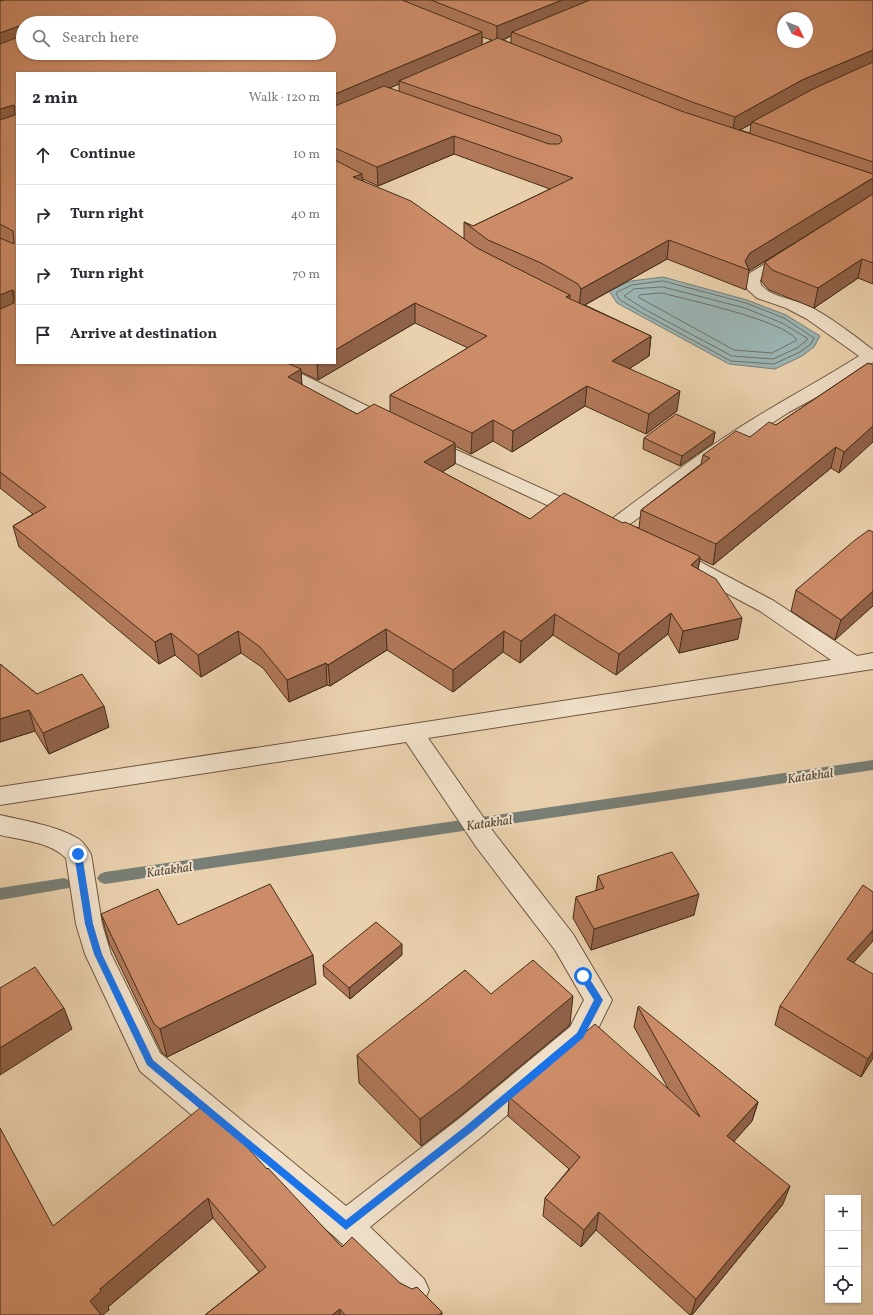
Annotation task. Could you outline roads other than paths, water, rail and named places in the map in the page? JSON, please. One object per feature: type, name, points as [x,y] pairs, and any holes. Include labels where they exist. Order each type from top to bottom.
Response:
[{"type":"street","points":[[612,528],[737,437],[783,408],[829,383],[872,356],[820,319],[792,305],[761,293],[752,286],[751,281],[754,277],[800,248]]},
{"type":"street","points":[[268,364],[408,433],[631,536]]},
{"type":"street","points":[[656,548],[706,572],[863,663]]},
{"type":"street","points":[[0,796],[863,663]]},
{"type":"street","points":[[346,1226],[470,1128],[580,1036],[598,1000],[564,942],[486,841],[412,733]]},
{"type":"street","points":[[0,826],[44,835],[69,845],[78,854],[89,924],[98,954],[150,1062],[346,1226],[413,1290]]},
{"type":"water","points":[[663,277],[747,300],[786,315],[820,336],[814,347],[802,356],[775,369],[729,364],[617,303],[609,291],[631,281]]},
{"type":"waterway","name":"Katakhal","points":[[105,878],[873,765]]},
{"type":"waterway","name":"Katakhal","points":[[0,894],[64,884]]}]
